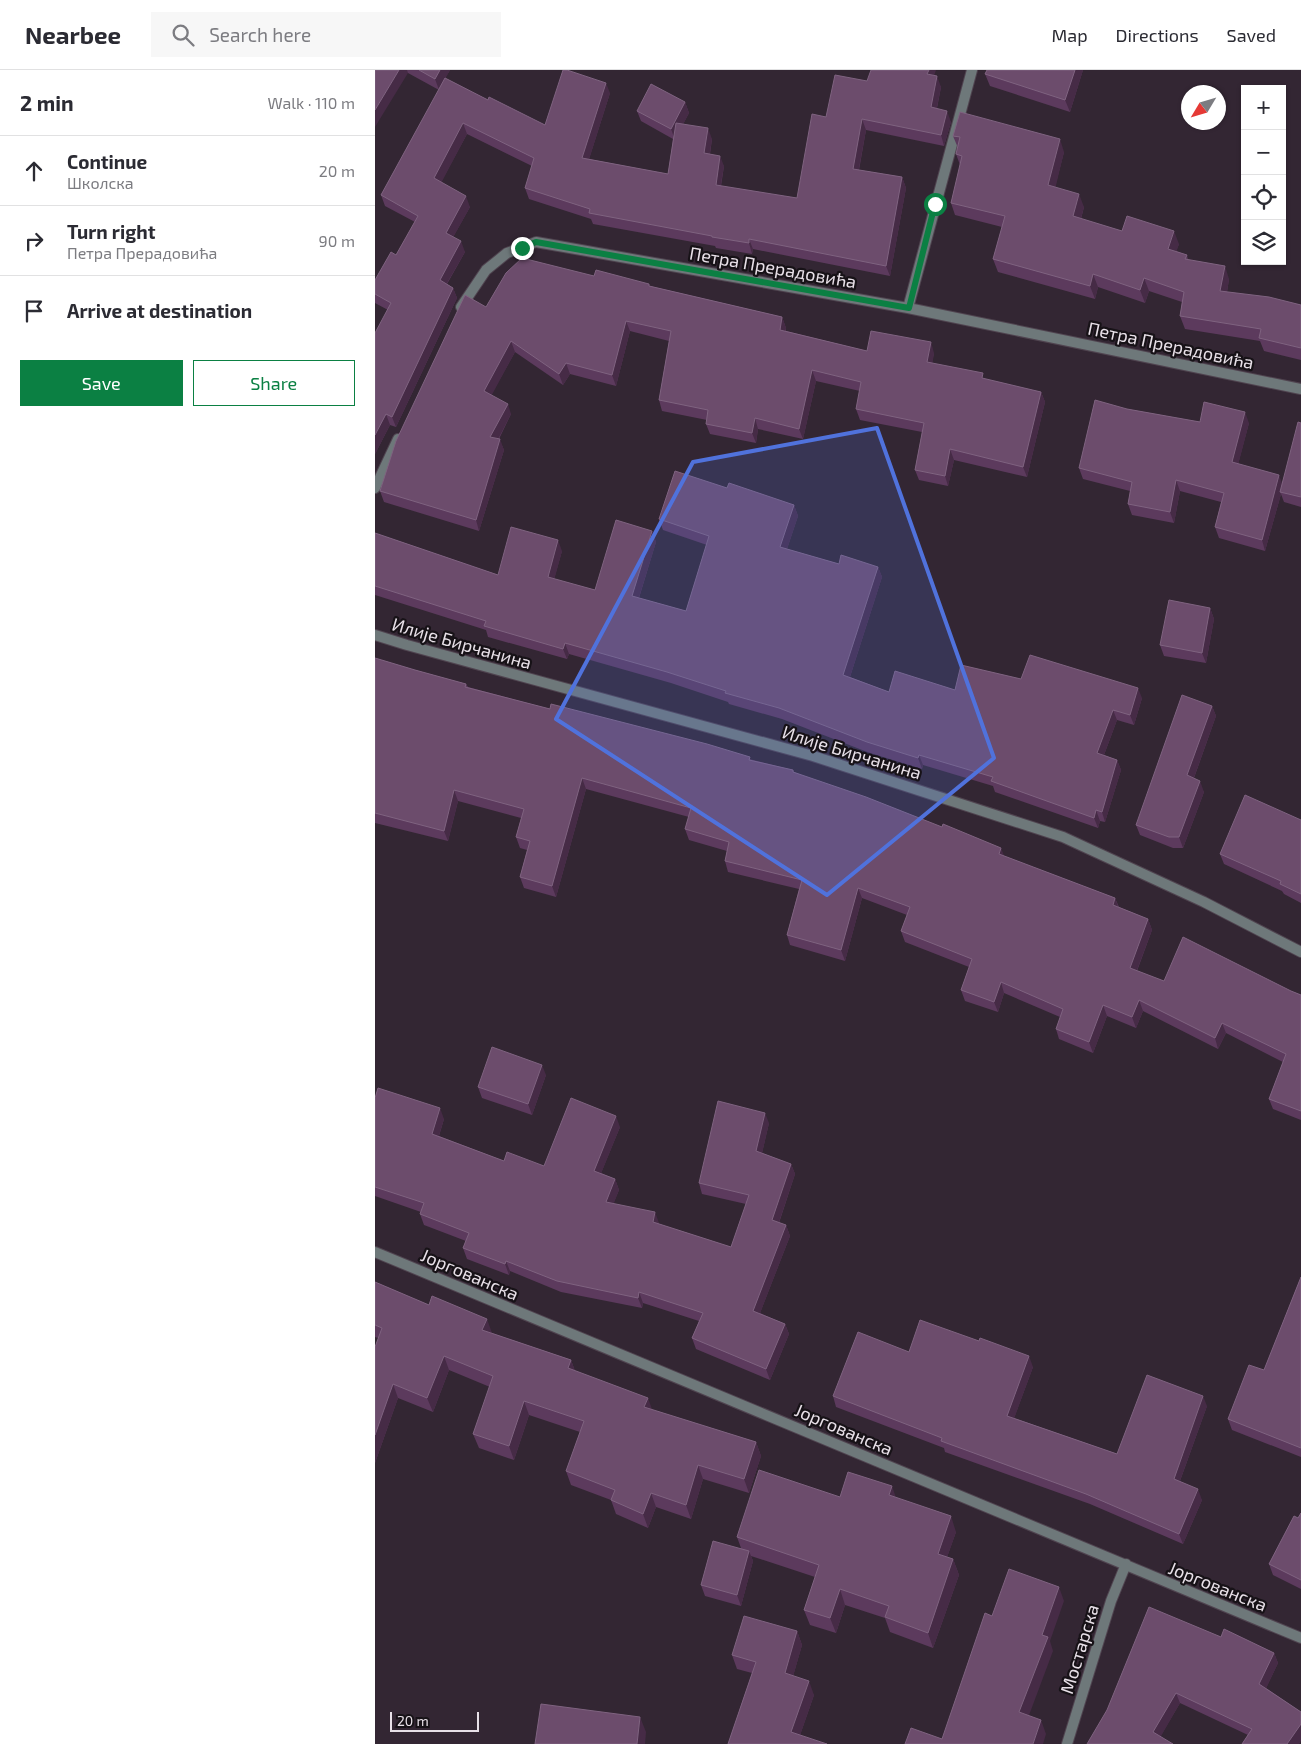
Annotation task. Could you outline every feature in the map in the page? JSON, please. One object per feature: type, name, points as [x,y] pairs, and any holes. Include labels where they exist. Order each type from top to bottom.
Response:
[{"type":"street","points":[[909,308],[972,70]]},
{"type":"street","name":"Петра Прерадовића","points":[[455,320],[463,302],[486,270],[507,253],[536,242],[909,308],[1301,389]]},
{"type":"street","points":[[375,488],[404,426]]},
{"type":"street","name":"Илије Бирчанина","points":[[375,635],[813,756],[1063,837],[1203,902],[1301,952]]},
{"type":"street","name":"Јоргованска","points":[[375,1252],[1301,1638]]},
{"type":"street","name":"Мостарска","points":[[1067,1744],[1111,1602],[1126,1564]]},
{"type":"highlighted area","points":[[877,428],[994,758],[827,895],[556,719],[693,462]]},
{"type":"building","points":[[375,70],[399,70],[375,110]]},
{"type":"building","points":[[419,70],[440,70],[435,79]]},
{"type":"building","points":[[563,70],[606,83],[582,158],[668,174],[676,123],[708,128],[704,153],[720,156],[716,185],[797,198],[812,114],[826,117],[835,75],[867,81],[871,70],[929,70],[927,74],[937,76],[931,107],[947,111],[941,135],[862,119],[853,169],[902,177],[886,266],[749,239],[749,243],[589,213],[590,209],[525,188],[534,158],[463,123],[434,178],[466,196],[446,233],[461,241],[440,280],[453,288],[392,417],[386,414],[375,435],[375,333],[391,303],[375,294],[375,280],[391,252],[396,255],[418,216],[381,195],[445,78],[488,100],[489,97],[545,125]]},
{"type":"building","points":[[987,70],[1075,70],[1065,100],[985,74]]},
{"type":"building","points":[[651,84],[685,102],[671,129],[637,111]]},
{"type":"building","points":[[960,112],[1060,139],[1048,185],[1079,194],[1073,216],[1122,231],[1127,216],[1174,231],[1168,249],[1187,255],[1185,259],[1225,266],[1220,291],[1269,297],[1301,305],[1301,348],[1259,338],[1261,329],[1180,316],[1184,292],[1144,278],[1140,290],[1093,274],[1090,286],[993,259],[1005,216],[951,203],[962,156],[956,154],[960,137],[953,136]]},
{"type":"building","points":[[522,258],[594,276],[596,270],[649,284],[649,286],[782,317],[780,330],[867,351],[871,331],[931,342],[927,362],[983,373],[982,378],[1041,392],[1023,467],[950,449],[945,476],[915,470],[924,423],[856,409],[861,382],[812,370],[799,429],[755,418],[752,433],[706,424],[708,410],[659,400],[671,331],[626,321],[612,375],[566,363],[559,374],[511,341],[484,391],[508,404],[490,437],[500,439],[476,520],[380,491],[396,441],[465,295],[486,307],[506,273]]},
{"type":"building","points":[[1095,400],[1127,409],[1200,422],[1204,402],[1245,412],[1232,462],[1279,475],[1262,540],[1215,527],[1224,493],[1176,480],[1170,512],[1128,504],[1132,482],[1079,468]]},
{"type":"building","points":[[1298,422],[1301,423],[1301,497],[1280,492]]},
{"type":"building","points":[[675,471],[727,488],[729,483],[794,505],[780,547],[839,564],[841,555],[878,567],[843,675],[889,692],[895,671],[955,690],[961,665],[1021,679],[1030,655],[1138,688],[1130,715],[1113,710],[1097,753],[1117,760],[1102,812],[1096,810],[1094,818],[991,781],[993,777],[919,755],[918,758],[867,742],[779,708],[725,693],[726,691],[667,672],[565,643],[563,649],[484,626],[486,621],[375,586],[375,533],[498,575],[511,527],[558,540],[548,577],[595,590],[616,520],[652,531],[632,596],[686,611],[709,536],[659,519]]},
{"type":"building","points":[[1169,600],[1210,608],[1202,653],[1160,645]]},
{"type":"building","points":[[375,658],[466,684],[465,687],[550,709],[551,704],[707,744],[750,757],[749,760],[793,770],[793,772],[866,797],[942,827],[943,824],[1001,848],[999,854],[1115,898],[1113,905],[1148,919],[1130,968],[1164,981],[1183,937],[1301,995],[1301,1111],[1269,1099],[1286,1054],[1222,1023],[1215,1038],[1139,1000],[1132,1017],[1103,1005],[1089,1042],[1056,1029],[1063,1009],[1001,982],[994,1002],[961,990],[972,959],[901,931],[910,907],[858,888],[841,950],[787,935],[802,880],[725,861],[729,842],[685,829],[691,808],[582,778],[552,886],[520,877],[530,841],[516,837],[524,809],[454,790],[444,831],[375,813]]},
{"type":"building","points":[[1182,695],[1212,706],[1187,775],[1200,781],[1179,837],[1169,837],[1136,825]]},
{"type":"building","points":[[1245,795],[1301,820],[1301,894],[1280,884],[1281,881],[1220,854]]},
{"type":"building","points":[[492,1047],[542,1065],[528,1104],[478,1087]]},
{"type":"building","points":[[378,1088],[440,1108],[432,1134],[504,1161],[507,1152],[544,1166],[571,1098],[616,1116],[594,1171],[615,1179],[606,1202],[655,1212],[653,1222],[731,1247],[749,1195],[699,1183],[718,1101],[765,1113],[756,1151],[791,1164],[772,1220],[786,1225],[753,1311],[785,1324],[766,1369],[692,1338],[703,1313],[639,1292],[638,1298],[557,1281],[506,1261],[505,1264],[463,1248],[469,1233],[420,1214],[424,1203],[375,1187],[375,1098]]},
{"type":"building","points":[[1301,1277],[1301,1448],[1228,1419],[1249,1365],[1264,1370]]},
{"type":"building","points":[[375,1282],[429,1305],[432,1296],[487,1319],[482,1330],[571,1360],[568,1368],[648,1398],[644,1407],[756,1442],[744,1479],[698,1465],[686,1505],[651,1493],[643,1514],[611,1500],[615,1490],[566,1471],[584,1421],[524,1401],[509,1446],[473,1434],[493,1376],[444,1356],[427,1398],[393,1384],[375,1435],[375,1347],[382,1328],[375,1325]]},
{"type":"building","points":[[920,1320],[979,1341],[980,1338],[1029,1356],[1007,1416],[1117,1454],[1147,1375],[1203,1396],[1174,1479],[1198,1489],[1179,1534],[1086,1494],[941,1441],[942,1438],[833,1396],[858,1332],[909,1352]]},
{"type":"building","points":[[759,1470],[840,1497],[848,1472],[892,1486],[889,1495],[951,1516],[938,1554],[953,1559],[928,1633],[885,1617],[889,1606],[840,1589],[830,1618],[804,1610],[819,1565],[737,1537]]},
{"type":"building","points":[[1301,1513],[1301,1580],[1269,1564],[1294,1516],[1298,1518]]},
{"type":"building","points":[[713,1541],[749,1551],[737,1595],[701,1585]]},
{"type":"building","points":[[1009,1569],[1059,1587],[1042,1635],[1048,1637],[1019,1712],[1041,1720],[1033,1744],[905,1744],[911,1728],[942,1739],[985,1613],[992,1616]]},
{"type":"building","points":[[1149,1607],[1221,1637],[1224,1629],[1274,1653],[1259,1684],[1301,1712],[1301,1724],[1287,1744],[1242,1744],[1252,1729],[1176,1693],[1153,1732],[1173,1744],[1087,1744],[1107,1710]]},
{"type":"building","points":[[744,1616],[797,1631],[785,1673],[809,1681],[791,1732],[827,1744],[728,1744],[756,1662],[732,1655]]},
{"type":"building","points":[[541,1704],[640,1717],[637,1744],[535,1744]]},
{"type":"route","points":[[522,248],[536,242],[909,308],[935,204]]}]
